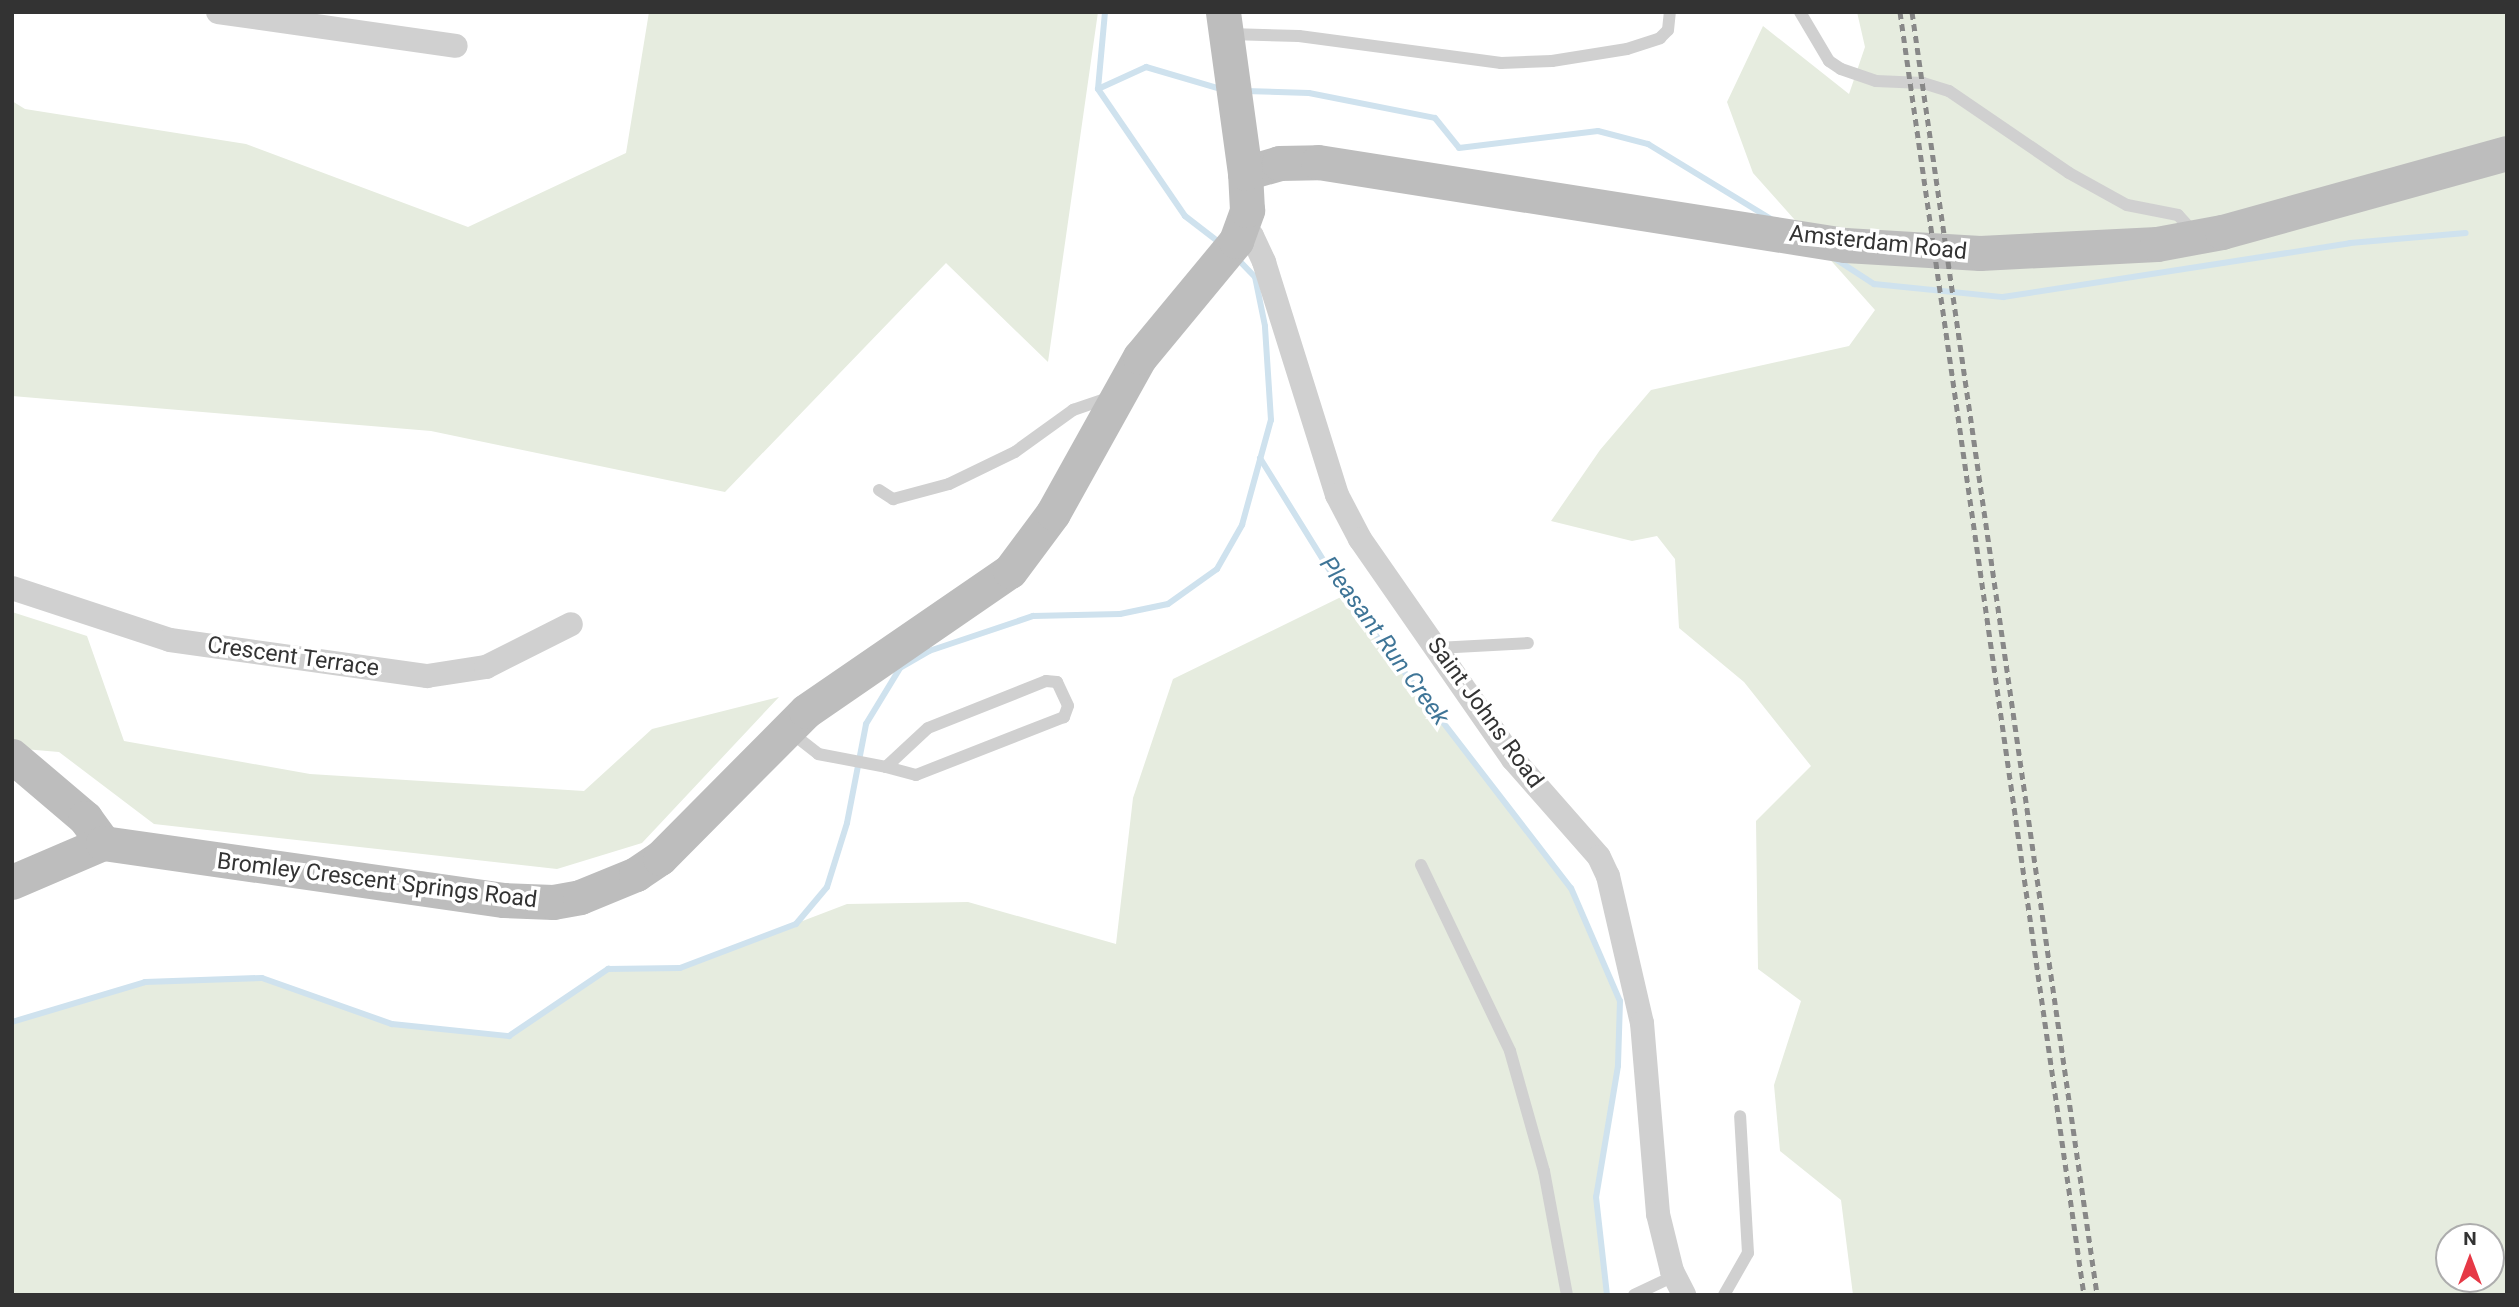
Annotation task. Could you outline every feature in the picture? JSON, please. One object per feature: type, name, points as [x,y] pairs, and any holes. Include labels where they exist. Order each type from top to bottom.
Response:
[{"type":"street","points":[[218,12],[456,46]]},
{"type":"street","points":[[1224,23],[1245,173],[1247,210],[1239,235]]},
{"type":"street","name":"Amsterdam Road","points":[[1245,173],[1279,163],[1318,162],[1846,244],[1935,252],[2090,249],[2195,236],[2507,153]]},
{"type":"street","name":"Bromley Crescent Springs Road","points":[[103,843],[505,900],[553,902],[580,897],[636,874],[660,858],[786,729],[838,686],[1010,571],[1054,513],[1116,394],[1212,266],[1239,235]]},
{"type":"street","name":"Saint Johns Road","points":[[1239,235],[1252,236],[1264,262],[1337,495],[1360,539],[1513,759],[1599,857],[1608,876],[1642,1023],[1658,1214],[1679,1285]]},
{"type":"street","name":"Crescent Terrace","points":[[12,588],[170,640],[427,676],[486,667],[571,624]]},
{"type":"street","points":[[12,756],[85,818],[103,843],[12,882]]},
{"type":"lane","points":[[1224,23],[1299,36],[1501,63],[1552,61],[1627,49],[1660,38],[1668,30],[1670,12]]},
{"type":"lane","points":[[1800,12],[1829,61],[1841,69],[1876,81],[1923,83],[1949,91],[2069,173],[2127,205],[2178,215],[2190,224],[2195,236]]},
{"type":"lane","points":[[879,490],[893,499],[950,484],[1015,452],[1073,410],[1116,394]]},
{"type":"lane","points":[[1437,648],[1528,643]]},
{"type":"lane","points":[[786,729],[818,754],[916,775],[1064,718],[1068,706],[1057,682],[1046,681],[928,728],[881,766]]},
{"type":"lane","points":[[1421,866],[1510,1051],[1544,1171],[1567,1295]]},
{"type":"lane","points":[[1724,1295],[1748,1253],[1740,1116]]},
{"type":"lane","points":[[1634,1295],[1679,1285]]},
{"type":"shaded area","points":[[649,12],[1098,12],[1048,362],[946,263],[725,492],[431,431],[12,396],[12,101],[25,109],[246,144],[468,227],[626,153]]},
{"type":"shaded area","points":[[1857,12],[2507,12],[2507,1295],[1853,1295],[1841,1200],[1780,1151],[1774,1085],[1801,1001],[1758,969],[1756,821],[1811,766],[1744,682],[1679,628],[1675,559],[1657,536],[1632,541],[1551,521],[1600,450],[1651,390],[1849,346],[1875,310],[1753,173],[1727,102],[1763,26],[1849,94],[1865,47]]},
{"type":"shaded area","points":[[1345,595],[1571,888],[1620,1001],[1618,1066],[1596,1197],[1607,1295],[12,1295],[12,1022],[145,982],[262,978],[392,1024],[509,1036],[608,969],[680,968],[847,904],[968,902],[1116,944],[1133,798],[1173,679]]},
{"type":"shaded area","points":[[12,612],[87,636],[124,741],[310,774],[584,791],[652,729],[779,697],[642,843],[557,869],[154,824],[59,752],[12,748]]},
{"type":"waterway","name":"Pleasant Run Creek","points":[[1105,12],[1098,89],[1185,216],[1220,243]]},
{"type":"waterway","points":[[1098,89],[1146,67],[1224,90]]},
{"type":"waterway","points":[[1245,91],[1309,93],[1435,118],[1459,148],[1598,131],[1648,144],[1771,219]]},
{"type":"waterway","points":[[1834,258],[1874,284],[2003,297],[2350,243],[2466,233]]},
{"type":"waterway","points":[[12,1022],[145,982],[262,978],[392,1024],[509,1036],[608,969],[680,968],[796,924],[827,887],[847,823],[866,724],[900,668],[929,651],[1033,616],[1120,614],[1168,604],[1217,569],[1242,525],[1271,420],[1265,326],[1255,277],[1236,257]]},
{"type":"waterway","name":"Pleasant Run Creek","points":[[1260,458],[1345,595],[1571,888],[1620,1001],[1618,1066],[1596,1197],[1607,1295]]},
{"type":"railway","points":[[1900,12],[2084,1295]]},
{"type":"railway","points":[[1912,12],[2097,1295]]}]
